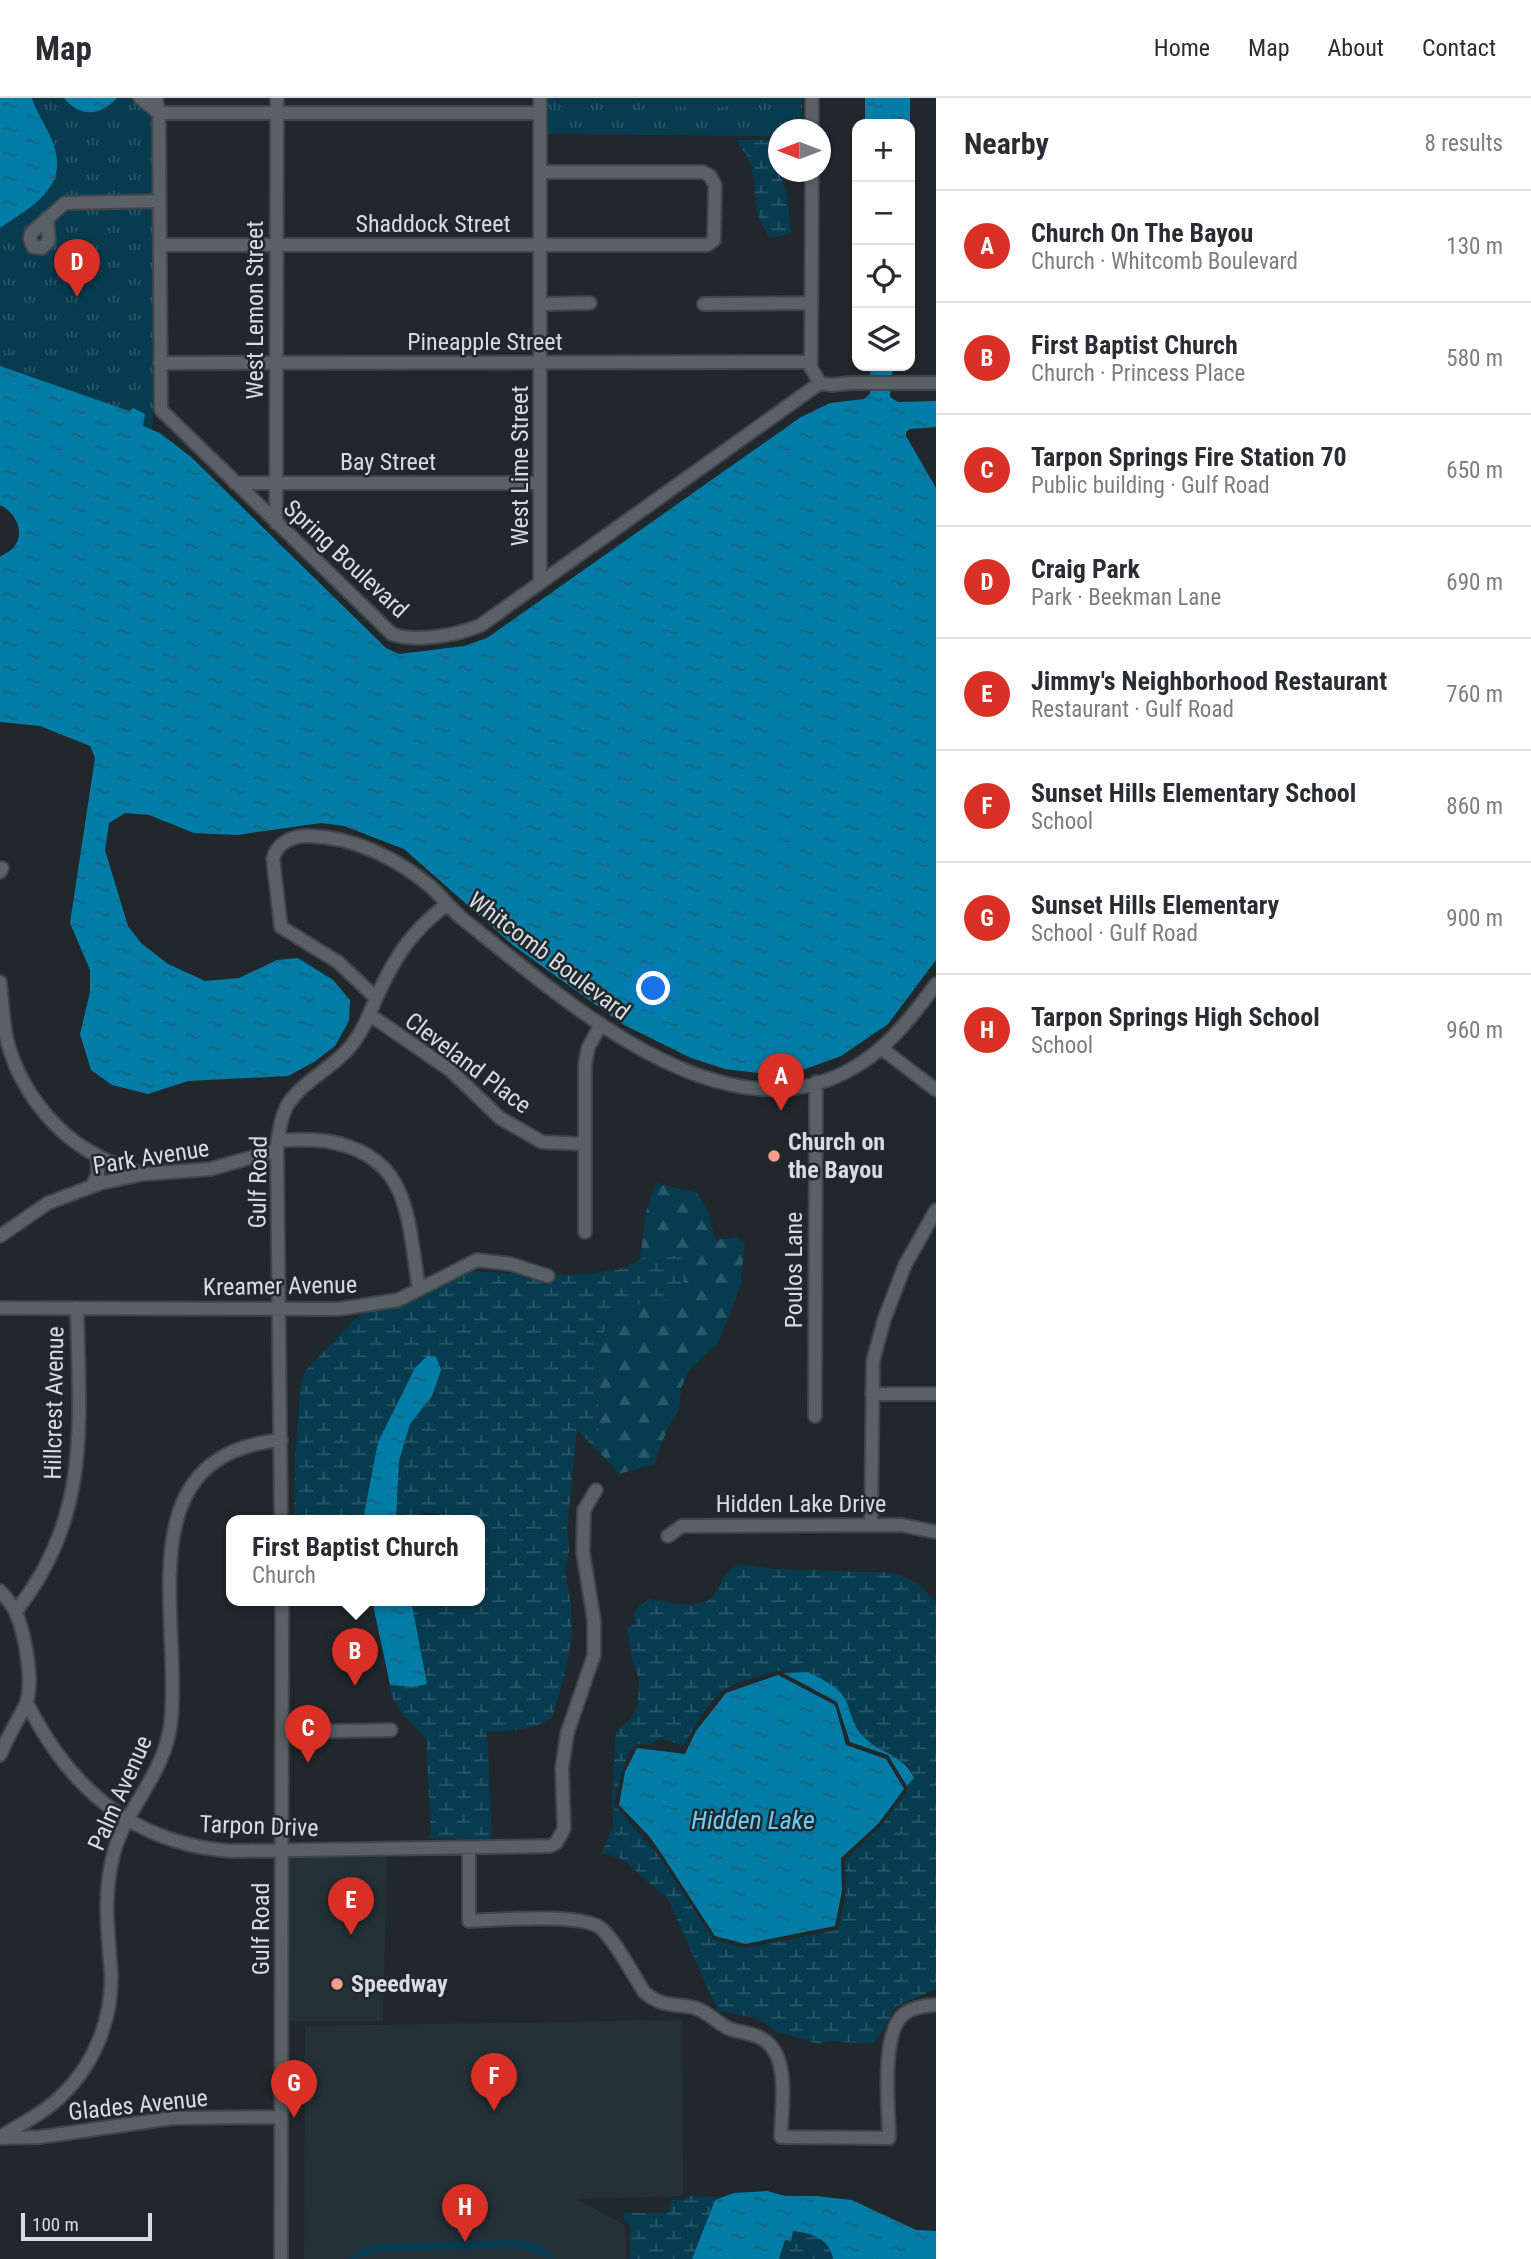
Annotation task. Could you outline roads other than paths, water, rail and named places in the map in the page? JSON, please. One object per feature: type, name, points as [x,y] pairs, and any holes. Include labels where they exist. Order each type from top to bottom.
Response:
[{"type":"street","points":[[140,98],[159,113],[540,113]]},
{"type":"street","name":"Spring Boulevard","points":[[156,98],[159,113],[160,406],[163,413],[388,631],[399,636],[407,638],[443,635],[471,629],[820,383]]},
{"type":"street","name":"West Lemon Street","points":[[276,98],[276,523]]},
{"type":"street","points":[[410,98],[410,113]]},
{"type":"street","name":"West Lime Street","points":[[540,98],[540,582]]},
{"type":"street","points":[[812,98],[812,119]]},
{"type":"street","name":"Shaddock Street","points":[[160,245],[707,245],[711,244],[715,236],[715,185],[710,176],[703,172],[541,172]]},
{"type":"street","points":[[812,182],[812,372],[820,383],[831,386],[936,383]]},
{"type":"street","points":[[47,218],[65,202],[159,201]]},
{"type":"street","points":[[541,304],[590,303]]},
{"type":"street","points":[[704,304],[811,303]]},
{"type":"street","name":"Pineapple Street","points":[[160,363],[811,362]]},
{"type":"street","name":"Bay Street","points":[[235,483],[540,483]]},
{"type":"street","name":"Whitcomb Boulevard","points":[[376,998],[338,962],[281,927],[274,855],[286,841],[303,836],[345,840],[395,861],[429,886],[446,905],[561,997],[601,1024],[667,1061],[729,1085],[769,1089],[796,1087],[816,1082],[854,1066],[881,1048],[936,984]]},
{"type":"street","name":"Gulf Road","points":[[281,1515],[277,1145],[281,1119],[288,1104],[303,1087],[344,1055],[359,1035],[393,964],[409,939],[446,905]]},
{"type":"street","points":[[0,982],[7,1040],[24,1082],[37,1104],[56,1125],[97,1156],[144,1174]]},
{"type":"street","name":"Cleveland Place","points":[[370,1015],[450,1070],[504,1121],[548,1143],[584,1144]]},
{"type":"street","points":[[585,1232],[585,1062],[601,1024]]},
{"type":"street","points":[[881,1048],[936,1090]]},
{"type":"street","name":"Poulos Lane","points":[[815,1416],[816,1082]]},
{"type":"street","name":"Park Avenue","points":[[0,1236],[42,1207],[92,1186],[144,1174],[211,1170],[277,1145],[322,1140],[354,1147],[386,1168],[393,1176],[407,1212],[419,1289]]},
{"type":"street","points":[[92,1186],[98,1174],[97,1156]]},
{"type":"street","points":[[871,1525],[873,1361],[885,1315],[905,1265],[936,1210]]},
{"type":"street","name":"Kreamer Avenue","points":[[0,1308],[340,1309],[398,1300],[477,1260],[511,1264],[548,1276]]},
{"type":"street","name":"Hillcrest Avenue","points":[[16,1611],[39,1579],[52,1554],[75,1481],[79,1423],[77,1308]]},
{"type":"street","points":[[872,1394],[936,1394]]},
{"type":"street","name":"Palm Avenue","points":[[0,2138],[61,2096],[81,2072],[102,2033],[111,1983],[106,1891],[116,1845],[157,1771],[169,1734],[173,1675],[169,1553],[182,1503],[212,1463],[245,1446],[281,1440]]},
{"type":"street","name":"Tarpon Drive","points":[[27,1703],[51,1748],[78,1782],[102,1803],[129,1821],[162,1837],[198,1847],[231,1851],[550,1846],[559,1840],[564,1829],[564,1750],[594,1655],[594,1621],[583,1552],[584,1510],[596,1490]]},
{"type":"street","name":"Hidden Lake Drive","points":[[668,1536],[682,1526],[915,1526],[936,1532]]},
{"type":"street","points":[[0,1591],[16,1611],[28,1659],[27,1703],[0,1755]]},
{"type":"street","name":"Gulf Road","points":[[281,2259],[282,1606]]},
{"type":"street","points":[[283,1732],[391,1730]]},
{"type":"street","points":[[469,1854],[469,1921],[572,1919],[591,1922],[604,1932],[644,1992],[652,1998],[664,2004],[699,2010],[725,2026],[757,2036],[769,2044],[781,2064],[781,2137],[889,2138],[889,2051],[892,2034],[897,2022],[906,2012],[936,2005]]},
{"type":"street","name":"Glades Avenue","points":[[0,2138],[40,2137],[173,2118],[281,2117]]},
{"type":"water","points":[[0,98],[32,98],[51,137],[57,159],[52,184],[44,194],[35,204],[0,228]]},
{"type":"water","points":[[64,98],[117,98],[97,111],[84,112]]},
{"type":"water","points":[[865,98],[910,98],[910,119],[865,119]]},
{"type":"water","points":[[0,366],[129,411],[133,408],[145,414],[143,426],[160,433],[191,457],[386,648],[399,654],[464,646],[487,638],[801,417],[830,403],[864,399],[870,394],[870,371],[894,371],[890,397],[898,402],[936,401],[936,427],[910,429],[906,436],[936,488],[936,960],[888,1024],[841,1056],[800,1071],[767,1074],[725,1069],[691,1058],[624,1025],[514,946],[404,849],[344,826],[321,823],[237,835],[194,833],[149,815],[125,813],[109,823],[105,850],[128,926],[141,943],[168,964],[205,981],[239,978],[277,960],[298,958],[333,980],[350,1000],[349,1021],[335,1046],[314,1062],[288,1076],[188,1081],[148,1094],[112,1085],[91,1070],[80,1034],[90,992],[90,970],[70,923],[95,758],[90,746],[40,726],[0,722],[0,557],[14,547],[19,529],[14,517],[0,505]]},
{"type":"water","points":[[427,1356],[436,1357],[441,1370],[432,1396],[410,1424],[399,1461],[396,1515],[364,1515],[378,1442],[415,1368]]},
{"type":"water","points":[[373,1606],[412,1606],[427,1684],[412,1687],[390,1685]]},
{"type":"water","points":[[808,1672],[828,1682],[841,1693],[855,1724],[867,1740],[905,1765],[914,1778],[907,1786],[888,1755],[850,1742],[837,1702],[783,1673]]},
{"type":"water","name":"Hidden Lake","points":[[778,1675],[835,1705],[846,1745],[886,1759],[904,1789],[878,1824],[841,1858],[842,1891],[835,1926],[745,1944],[715,1936],[649,1836],[619,1805],[625,1772],[637,1748],[685,1754],[696,1731],[726,1693]]},
{"type":"water","points":[[767,2191],[786,2196],[852,2200],[916,2230],[936,2231],[936,2259],[833,2259],[828,2246],[819,2238],[793,2231],[791,2241],[785,2240],[779,2259],[692,2259],[715,2200],[734,2193]]},
{"type":"place","name":"Craig Park","points":[[77,297]]},
{"type":"place","name":"Church On The Bayou","points":[[781,1111]]},
{"type":"place","name":"Church on the Bayou","points":[[774,1156]]},
{"type":"place","name":"First Baptist Church","points":[[355,1686]]},
{"type":"place","name":"Tarpon Springs Fire Station 70","points":[[308,1763]]},
{"type":"place","name":"Jimmy's Neighborhood Restaurant","points":[[351,1935]]},
{"type":"place","name":"Speedway","points":[[337,1984]]},
{"type":"place","name":"Sunset Hills Elementary School","points":[[494,2111]]},
{"type":"place","name":"Sunset Hills Elementary","points":[[294,2118]]},
{"type":"place","name":"Tarpon Springs High School","points":[[465,2242]]}]
